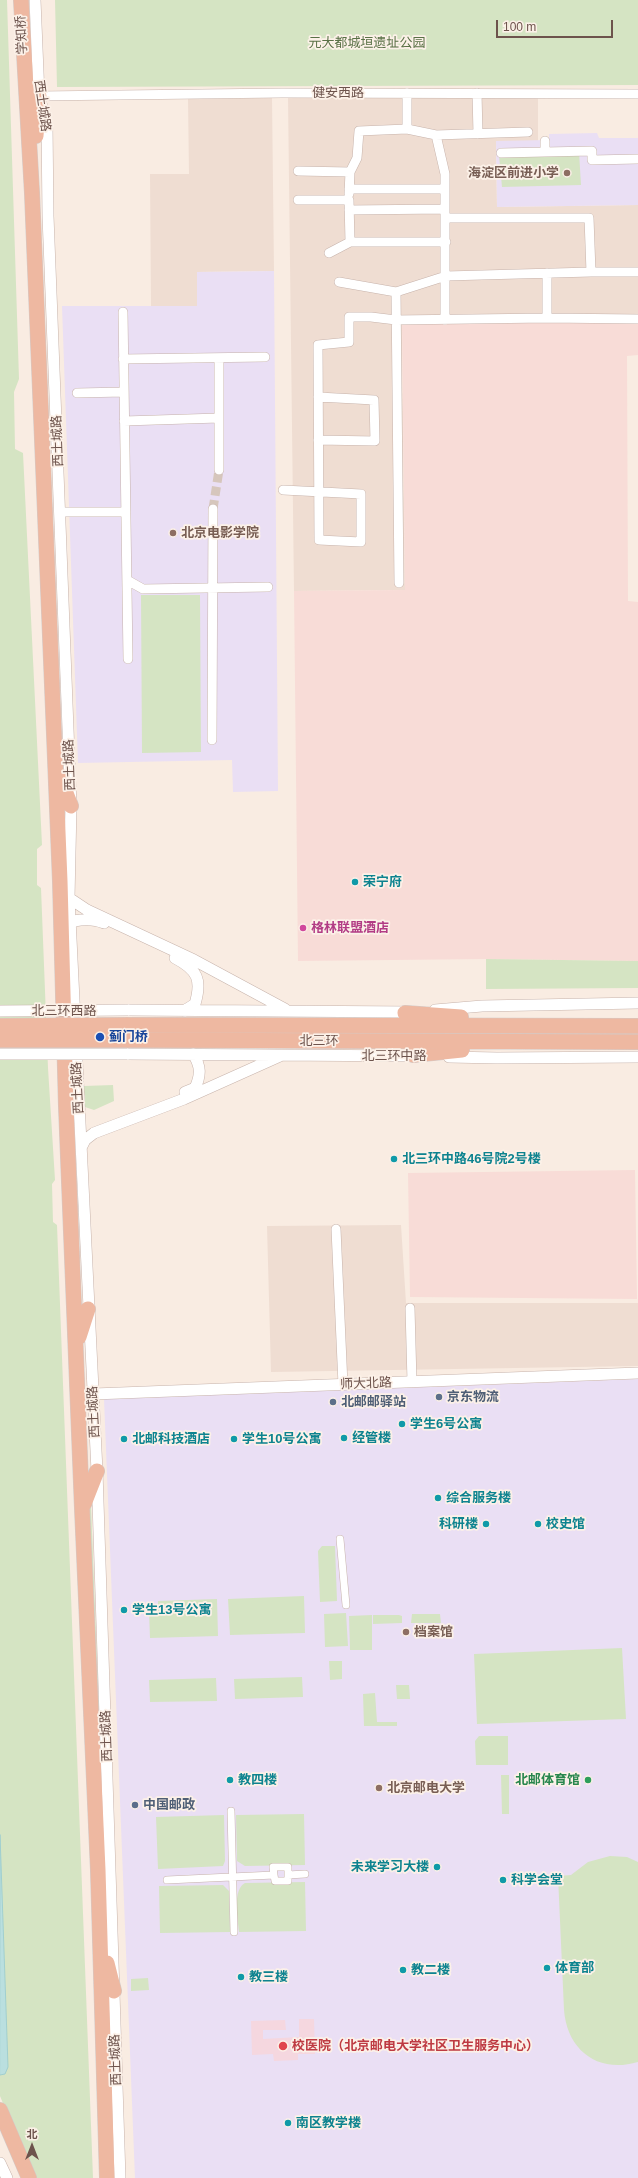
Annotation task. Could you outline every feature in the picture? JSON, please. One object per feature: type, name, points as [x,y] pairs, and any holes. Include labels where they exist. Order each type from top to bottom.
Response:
[{"type":"highway","name":"学知桥","points":[[20,0],[24,70]]},
{"type":"highway","name":"西土城路","points":[[24,70],[32,193],[60,881],[66,1106],[98,1870],[107,2178]]},
{"type":"highway","points":[[32,193],[38,96]]},
{"type":"highway","points":[[55,766],[71,806]]},
{"type":"highway","points":[[60,881],[69,898]]},
{"type":"highway","points":[[61,952],[71,924]]},
{"type":"highway","points":[[405,1013],[600,1026]]},
{"type":"highway","name":"北三环","points":[[0,1026],[127,1018],[638,1026]]},
{"type":"highway","name":"北三环","points":[[0,1040],[127,1047],[638,1042]]},
{"type":"highway","points":[[413,1056],[538,1043]]},
{"type":"highway","points":[[66,1106],[80,1119]]},
{"type":"highway","points":[[76,1345],[88,1309]]},
{"type":"highway","points":[[82,1508],[97,1471]]},
{"type":"highway","points":[[98,1870],[106,1958],[114,1991]]},
{"type":"highway","points":[[0,2110],[29,2178]]},
{"type":"street","name":"西土城路","points":[[35,0],[38,96],[47,125],[48,216],[61,512],[71,806],[69,898],[82,1146],[88,1309],[94,1394],[120,2178]]},
{"type":"street","name":"健安西路","points":[[38,96],[407,93],[638,94]]},
{"type":"street","points":[[407,93],[407,129]]},
{"type":"street","points":[[476,93],[478,134]]},
{"type":"street","points":[[350,242],[350,172],[357,158],[359,131],[407,129],[436,135],[528,132]]},
{"type":"street","points":[[436,135],[445,174],[445,320]]},
{"type":"street","points":[[545,140],[546,152]]},
{"type":"street","points":[[501,153],[592,151],[592,160],[638,159]]},
{"type":"street","points":[[298,171],[350,172]]},
{"type":"street","points":[[349,189],[444,189]]},
{"type":"street","points":[[298,200],[349,200]]},
{"type":"street","points":[[349,210],[589,218],[591,272]]},
{"type":"street","points":[[328,253],[350,242],[446,242]]},
{"type":"street","points":[[339,282],[396,292],[446,276],[638,272]]},
{"type":"street","points":[[547,273],[547,318]]},
{"type":"street","points":[[396,292],[399,583]]},
{"type":"street","points":[[123,312],[128,659]]},
{"type":"street","points":[[284,490],[318,490],[361,494],[361,542],[318,540],[318,490],[318,440],[318,397],[318,345],[349,342],[349,317],[371,317],[396,320],[547,318],[638,320]]},
{"type":"street","points":[[124,359],[266,357]]},
{"type":"street","points":[[219,358],[219,470]]},
{"type":"street","points":[[77,393],[124,392]]},
{"type":"street","points":[[318,397],[374,400],[375,441],[318,440]]},
{"type":"street","points":[[124,421],[219,418]]},
{"type":"street","points":[[212,740],[211,644],[214,588],[213,509]]},
{"type":"street","points":[[61,512],[126,512]]},
{"type":"street","points":[[127,580],[143,589],[268,587]]},
{"type":"street","points":[[69,898],[87,910],[194,960],[287,1010]]},
{"type":"street","points":[[71,924],[77,920],[99,921],[186,964],[197,976],[200,988],[195,1004],[184,1011]]},
{"type":"street","points":[[127,1018],[184,1011],[287,1010],[405,1013],[482,1006],[638,1003]]},
{"type":"street","name":"北三环西路","points":[[0,1011],[127,1018]]},
{"type":"street","points":[[0,1054],[127,1047]]},
{"type":"street","name":"北三环中路","points":[[127,1047],[193,1054],[285,1054],[497,1058],[638,1057]]},
{"type":"street","points":[[80,1119],[89,1126],[108,1123],[195,1088],[200,1073],[199,1063],[193,1054]]},
{"type":"street","points":[[82,1146],[85,1140],[94,1133],[184,1099],[285,1054]]},
{"type":"street","points":[[336,1229],[343,1384]]},
{"type":"street","points":[[410,1308],[412,1382]]},
{"type":"street","name":"师大北路","points":[[94,1394],[638,1373]]},
{"type":"street","points":[[340,1539],[338,1574],[344,1579],[346,1605]]},
{"type":"street","points":[[231,1811],[234,1932]]},
{"type":"street","points":[[274,1867],[288,1867],[288,1882],[275,1882],[274,1875],[274,1867]]},
{"type":"street","points":[[288,1875],[305,1874]]},
{"type":"street","points":[[167,1880],[274,1875]]},
{"type":"street","points":[[0,2163],[7,2178]]},
{"type":"shaded area","points":[[288,97],[538,97],[538,141],[496,141],[497,207],[638,205],[638,322],[402,325],[405,590],[294,591]]},
{"type":"shaded area","points":[[272,98],[274,271],[197,272],[198,306],[151,306],[150,174],[189,174],[188,99]]},
{"type":"shaded area","name":"海淀区前进小学","points":[[597,133],[599,138],[638,138],[638,205],[497,207],[496,141],[549,140],[549,134]]},
{"type":"shaded area","name":"北京电影学院","points":[[274,271],[278,791],[233,792],[232,760],[78,763],[62,306],[197,306],[197,272]]},
{"type":"shaded area","points":[[638,322],[638,355],[627,356],[628,601],[638,602],[638,961],[486,959],[298,961],[294,591],[405,590],[402,324]]},
{"type":"shaded area","points":[[635,1170],[637,1299],[410,1297],[408,1173]]},
{"type":"shaded area","points":[[401,1225],[406,1303],[638,1303],[638,1366],[271,1372],[267,1226]]},
{"type":"shaded area","name":"北京邮电大学","points":[[638,1379],[638,2178],[135,2178],[104,1399]]},
{"type":"shaded area","name":"校医院（北京邮电大学社区卫生服务中心）","points":[[299,2019],[314,2019],[315,2054],[298,2054],[298,2060],[274,2061],[273,2054],[252,2055],[251,2021],[285,2020],[286,2030],[263,2030],[263,2039],[299,2037]]},
{"type":"green space","points":[[0,0],[7,0],[19,379],[14,392],[15,449],[23,453],[42,845],[37,849],[37,885],[41,888],[48,1068],[55,1180],[52,1184],[53,1222],[57,1225],[93,2178],[34,2178],[0,2096]]},
{"type":"green space","name":"元大都城垣遗址公园","points":[[55,0],[638,0],[638,85],[57,87]]},
{"type":"green space","points":[[579,152],[581,185],[502,187],[499,155]]},
{"type":"green space","points":[[141,595],[200,595],[201,752],[142,753]]},
{"type":"green space","points":[[486,959],[638,961],[638,988],[486,989]]},
{"type":"green space","points":[[113,1085],[114,1101],[94,1110],[85,1107],[84,1086]]},
{"type":"green space","points":[[88,1499],[91,1505],[107,1914]]},
{"type":"green space","points":[[322,1546],[335,1546],[337,1601],[320,1602],[318,1551]]},
{"type":"green space","points":[[304,1596],[305,1633],[230,1635],[228,1599]]},
{"type":"green space","points":[[217,1599],[218,1636],[150,1638],[149,1611],[158,1610],[158,1601]]},
{"type":"green space","points":[[346,1613],[348,1646],[325,1647],[324,1614]]},
{"type":"green space","points":[[412,1614],[440,1614],[441,1623],[411,1623]]},
{"type":"green space","points":[[372,1615],[372,1650],[350,1650],[349,1616]]},
{"type":"green space","points":[[373,1615],[399,1615],[402,1616],[402,1623],[373,1624]]},
{"type":"green space","points":[[622,1648],[626,1719],[477,1724],[474,1654]]},
{"type":"green space","points":[[329,1661],[342,1661],[342,1679],[330,1680]]},
{"type":"green space","points":[[302,1677],[303,1697],[235,1699],[234,1679]]},
{"type":"green space","points":[[216,1678],[217,1701],[150,1702],[149,1680]]},
{"type":"green space","points":[[396,1685],[409,1685],[410,1699],[397,1699]]},
{"type":"green space","points":[[375,1693],[377,1722],[397,1722],[397,1726],[364,1726],[363,1694]]},
{"type":"green space","points":[[479,1736],[508,1736],[508,1765],[476,1765],[475,1741]]},
{"type":"green space","points":[[501,1775],[509,1775],[509,1814],[502,1814]]},
{"type":"green space","points":[[304,1814],[305,1865],[245,1866],[237,1861],[236,1815]]},
{"type":"green space","points":[[224,1815],[225,1861],[223,1866],[158,1869],[156,1817]]},
{"type":"green space","points":[[610,1856],[627,1857],[638,1862],[638,2062],[623,2065],[610,2065],[587,2056],[571,2037],[566,2024],[564,2010],[558,1876],[571,1875],[588,1862]]},
{"type":"green space","points":[[305,1882],[306,1931],[239,1932],[237,1898],[238,1892],[245,1883]]},
{"type":"green space","points":[[223,1885],[229,1891],[230,1932],[160,1933],[159,1886]]},
{"type":"green space","points":[[148,1978],[149,1990],[131,1991],[131,1979]]},
{"type":"water","points":[[0,1835],[8,2067],[5,2074],[0,2075]]},
{"type":"tunnel","points":[[213,509],[219,470]]},
{"type":"place","name":"海淀区前进小学","points":[[567,173]]},
{"type":"place","name":"北京电影学院","points":[[173,533]]},
{"type":"place","name":"荣宁府","points":[[355,882]]},
{"type":"place","name":"格林联盟酒店","points":[[303,928]]},
{"type":"place","name":"蓟门桥","points":[[100,1037]]},
{"type":"place","name":"北三环中路46号院2号楼","points":[[394,1159]]},
{"type":"place","name":"京东物流","points":[[439,1397]]},
{"type":"place","name":"北邮邮驿站","points":[[333,1402]]},
{"type":"place","name":"学生6号公寓","points":[[402,1424]]},
{"type":"place","name":"经管楼","points":[[344,1438]]},
{"type":"place","name":"北邮科技酒店","points":[[124,1439]]},
{"type":"place","name":"学生10号公寓","points":[[234,1439]]},
{"type":"place","name":"综合服务楼","points":[[438,1498]]},
{"type":"place","name":"科研楼","points":[[486,1524]]},
{"type":"place","name":"校史馆","points":[[538,1524]]},
{"type":"place","name":"学生13号公寓","points":[[124,1610]]},
{"type":"place","name":"档案馆","points":[[406,1632]]},
{"type":"place","name":"教四楼","points":[[230,1780]]},
{"type":"place","name":"北邮体育馆","points":[[588,1780]]},
{"type":"place","name":"北京邮电大学","points":[[379,1788]]},
{"type":"place","name":"中国邮政","points":[[135,1805]]},
{"type":"place","name":"未来学习大楼","points":[[437,1867]]},
{"type":"place","name":"科学会堂","points":[[503,1880]]},
{"type":"place","name":"体育部","points":[[547,1968]]},
{"type":"place","name":"教二楼","points":[[403,1970]]},
{"type":"place","name":"教三楼","points":[[241,1977]]},
{"type":"place","name":"校医院（北京邮电大学社区卫生服务中心）","points":[[283,2046]]},
{"type":"place","name":"南区教学楼","points":[[288,2123]]}]
